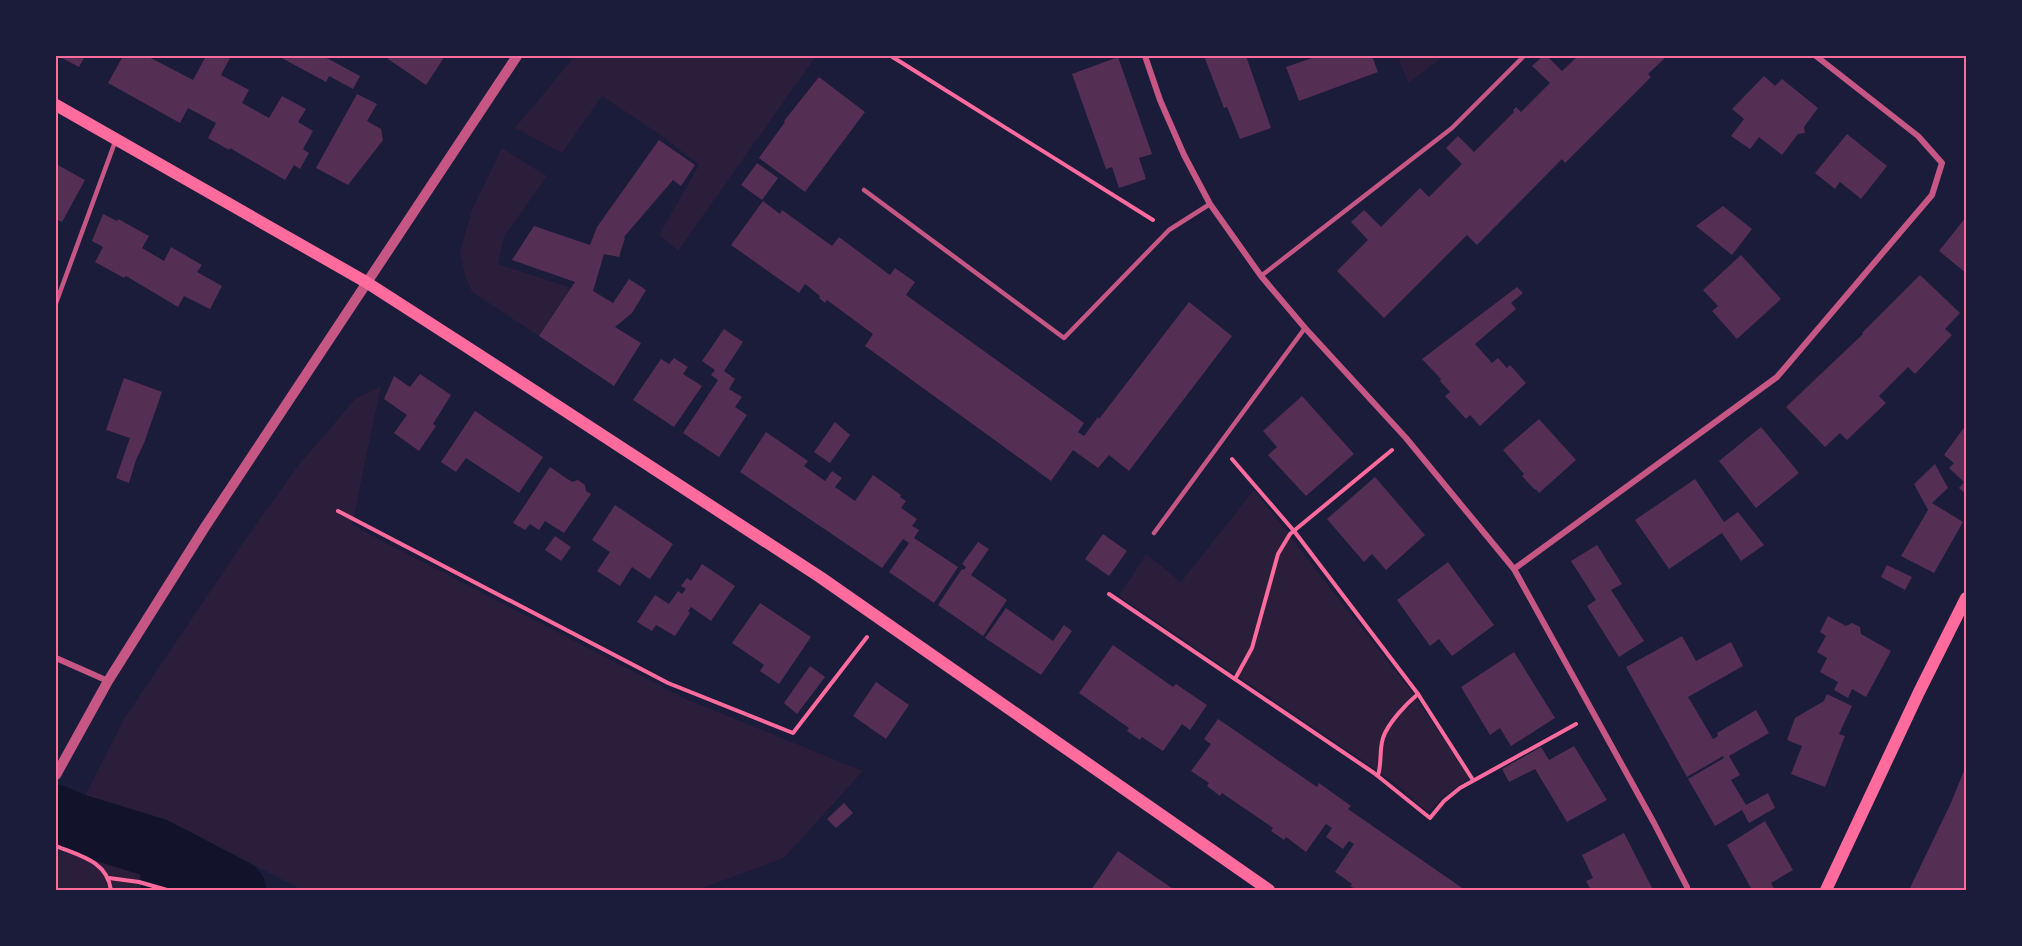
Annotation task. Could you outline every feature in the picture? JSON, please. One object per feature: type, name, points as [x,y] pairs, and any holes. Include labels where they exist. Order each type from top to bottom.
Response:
[{"type":"main road","points":[[56,105],[366,282],[810,570],[1269,891]]},
{"type":"main road","points":[[1826,891],[1919,692],[1966,598]]},
{"type":"street","points":[[56,775],[108,681],[205,527],[517,56]]},
{"type":"street","points":[[1145,56],[1160,99],[1184,155],[1210,204],[1261,276],[1305,328],[1406,438],[1514,569],[1687,887]]},
{"type":"street","points":[[1514,569],[1777,377],[1932,195],[1942,163],[1918,135],[1816,56]]},
{"type":"street","points":[[56,658],[108,681]]},
{"type":"lane","points":[[1261,276],[1452,128],[1524,56]]},
{"type":"lane","points":[[56,303],[116,139]]},
{"type":"lane","points":[[864,190],[1064,338],[1169,230],[1210,204]]},
{"type":"lane","points":[[1154,533],[1305,328]]},
{"type":"path","points":[[891,56],[1169,230]]},
{"type":"path","points":[[1235,679],[1252,648],[1278,554],[1294,531],[1406,438]]},
{"type":"path","points":[[1219,443],[1294,531],[1418,694],[1473,780]]},
{"type":"path","points":[[338,511],[668,683],[793,733],[881,620]]},
{"type":"path","points":[[1109,594],[1377,776],[1430,818],[1444,801],[1473,780],[1594,714]]},
{"type":"path","points":[[1377,776],[1382,765],[1383,737],[1404,706],[1418,694]]},
{"type":"path","points":[[56,846],[92,860],[109,878],[111,891]]},
{"type":"path","points":[[109,878],[139,882],[167,890]]},
{"type":"shaded area","points":[[575,56],[816,56],[678,251],[659,235],[699,165],[659,134],[602,96],[562,153],[515,128]]},
{"type":"shaded area","points":[[1398,56],[1444,56],[1408,83]]},
{"type":"shaded area","points":[[502,148],[547,176],[504,237],[498,264],[571,288],[539,336],[472,292],[465,276],[460,252],[472,210]]},
{"type":"shaded area","points":[[381,386],[352,525],[688,700],[863,771],[784,858],[697,890],[302,890],[185,829],[105,812],[84,802],[70,829],[126,852],[134,868],[166,881],[170,875],[193,879],[213,890],[56,890],[56,853],[124,719],[297,467],[355,399]]},
{"type":"shaded area","points":[[1254,490],[1411,691],[1470,778],[1443,797],[1428,812],[1365,762],[1119,596],[1146,554],[1181,582]]},
{"type":"building","points":[[58,56],[85,56],[79,67]]},
{"type":"building","points":[[123,56],[147,56],[193,80],[206,56],[231,56],[221,75],[249,90],[242,103],[269,118],[282,96],[306,109],[298,122],[313,131],[303,149],[309,153],[300,169],[294,165],[285,180],[208,138],[216,123],[188,108],[180,123],[108,83]]},
{"type":"building","points":[[278,56],[323,56],[360,76],[353,89],[329,76],[326,82]]},
{"type":"building","points":[[390,56],[445,56],[426,85],[388,59]]},
{"type":"building","points":[[1204,56],[1246,56],[1271,128],[1240,139],[1227,107],[1224,108]]},
{"type":"building","points":[[1318,56],[1372,56],[1378,72],[1299,101],[1286,67]]},
{"type":"building","points":[[1543,56],[1547,56],[1562,71],[1578,56],[1667,56],[1648,74],[1651,77],[1565,163],[1562,159],[1477,245],[1467,235],[1384,318],[1337,271],[1368,240],[1351,222],[1364,210],[1381,227],[1420,188],[1429,197],[1462,164],[1446,148],[1458,136],[1474,152],[1514,112],[1516,107],[1521,112],[1550,83],[1532,66]]},
{"type":"building","points":[[1118,57],[1152,154],[1139,158],[1146,179],[1119,188],[1112,167],[1106,169],[1072,74]]},
{"type":"building","points":[[1764,76],[1775,86],[1782,79],[1818,108],[1804,127],[1805,133],[1798,134],[1782,155],[1759,137],[1750,149],[1731,136],[1744,119],[1732,109]]},
{"type":"building","points":[[819,77],[865,112],[805,192],[759,158],[784,121]]},
{"type":"building","points":[[357,94],[377,104],[367,121],[381,129],[383,140],[348,185],[316,168]]},
{"type":"building","points":[[1847,134],[1887,166],[1861,199],[1840,182],[1835,189],[1815,173]]},
{"type":"building","points":[[659,140],[695,165],[681,186],[673,180],[624,237],[619,257],[604,254],[593,291],[613,303],[629,279],[646,290],[632,313],[615,327],[641,343],[614,386],[539,336],[575,282],[512,260],[534,226],[590,245],[597,227]]},
{"type":"building","points":[[757,163],[778,178],[762,200],[741,185]]},
{"type":"building","points":[[56,164],[85,180],[62,222],[56,219]]},
{"type":"building","points":[[763,201],[780,214],[782,210],[832,246],[839,237],[890,275],[895,268],[915,282],[906,295],[1084,423],[1078,432],[1084,436],[1189,302],[1232,336],[1129,471],[1109,455],[1098,468],[1073,450],[1051,481],[865,346],[873,334],[827,300],[825,303],[805,284],[799,293],[731,245]]},
{"type":"building","points":[[1723,206],[1752,229],[1732,255],[1696,226]]},
{"type":"building","points":[[103,214],[117,221],[118,219],[149,236],[142,248],[164,261],[171,247],[202,265],[197,272],[222,286],[210,309],[184,296],[178,307],[126,276],[124,278],[95,262],[103,247],[92,241]]},
{"type":"building","points":[[1966,217],[1966,273],[1939,251]]},
{"type":"building","points":[[1741,255],[1781,299],[1737,339],[1712,311],[1718,306],[1703,290]]},
{"type":"building","points":[[1920,275],[1960,313],[1945,329],[1952,335],[1915,374],[1908,367],[1879,396],[1886,403],[1847,440],[1840,433],[1825,447],[1786,407],[1863,334]]},
{"type":"building","points":[[1517,287],[1523,293],[1511,303],[1516,309],[1475,344],[1492,363],[1498,358],[1507,368],[1510,365],[1526,383],[1480,426],[1470,415],[1466,419],[1445,396],[1450,392],[1422,359]]},
{"type":"building","points":[[724,329],[743,342],[724,371],[735,379],[729,389],[742,397],[735,407],[747,415],[719,457],[683,433],[718,380],[711,375],[715,370],[702,361]]},
{"type":"building","points":[[674,358],[688,367],[683,374],[702,386],[674,427],[633,400],[661,359],[669,364]]},
{"type":"building","points":[[420,374],[451,395],[433,424],[436,426],[419,451],[394,433],[407,415],[384,399],[394,376],[410,387]]},
{"type":"building","points":[[124,378],[162,392],[129,483],[116,478],[130,438],[106,430]]},
{"type":"building","points":[[1302,396],[1354,454],[1306,496],[1268,455],[1277,447],[1263,431]]},
{"type":"building","points":[[475,411],[543,457],[519,493],[466,458],[456,472],[441,462]]},
{"type":"building","points":[[1539,419],[1576,460],[1539,493],[1522,476],[1524,474],[1503,450]]},
{"type":"building","points":[[835,422],[850,435],[830,463],[814,452]]},
{"type":"building","points":[[1966,425],[1966,494],[1959,488],[1964,482],[1949,468],[1954,463],[1944,455]]},
{"type":"building","points":[[1761,427],[1799,473],[1756,508],[1719,461]]},
{"type":"building","points":[[766,432],[808,461],[804,466],[825,481],[832,471],[842,478],[835,487],[855,501],[873,475],[901,495],[900,497],[906,501],[901,508],[917,519],[912,526],[919,530],[914,538],[958,567],[934,603],[889,572],[909,543],[903,539],[882,568],[740,472]]},
{"type":"building","points":[[1935,464],[1948,488],[1932,503],[1963,522],[1934,573],[1901,556],[1928,510],[1914,484]]},
{"type":"building","points":[[550,467],[572,482],[578,480],[591,494],[564,533],[545,521],[539,530],[530,524],[525,530],[513,523]]},
{"type":"building","points":[[1375,477],[1425,535],[1386,570],[1372,554],[1364,562],[1327,519]]},
{"type":"building","points":[[1695,479],[1724,522],[1738,512],[1764,545],[1741,561],[1722,533],[1669,569],[1635,520]]},
{"type":"building","points":[[615,505],[673,544],[650,579],[632,567],[620,586],[597,571],[610,552],[592,540]]},
{"type":"building","points":[[1103,534],[1127,551],[1109,576],[1085,559]]},
{"type":"building","points":[[555,536],[571,547],[561,561],[545,550]]},
{"type":"building","points":[[978,542],[989,549],[971,575],[1007,600],[983,636],[938,605],[962,569],[966,567],[962,564]]},
{"type":"building","points":[[1597,545],[1622,584],[1611,590],[1644,641],[1619,657],[1587,606],[1596,600],[1571,561]]},
{"type":"building","points":[[1448,562],[1494,625],[1452,656],[1439,639],[1430,646],[1397,600]]},
{"type":"building","points":[[702,564],[735,586],[711,621],[691,607],[688,611],[690,613],[675,636],[656,625],[652,631],[637,622],[655,595],[669,604],[678,591],[682,594],[686,589],[681,586],[687,578],[691,581]]},
{"type":"building","points":[[1887,565],[1912,577],[1905,590],[1881,577]]},
{"type":"building","points":[[760,603],[811,637],[779,684],[760,671],[764,665],[732,643]]},
{"type":"building","points":[[1006,608],[1053,641],[1064,625],[1072,631],[1041,675],[985,638]]},
{"type":"building","points":[[1828,616],[1846,626],[1852,623],[1860,627],[1861,634],[1891,651],[1866,697],[1852,689],[1848,698],[1834,690],[1838,682],[1820,672],[1827,658],[1817,652],[1826,636],[1820,632]]},
{"type":"building","points":[[1682,636],[1696,661],[1731,642],[1743,666],[1688,697],[1713,739],[1718,736],[1717,733],[1756,710],[1769,733],[1729,756],[1740,775],[1731,780],[1746,805],[1768,793],[1775,808],[1749,823],[1742,810],[1715,826],[1688,779],[1724,758],[1723,756],[1687,777],[1626,667]]},
{"type":"building","points":[[1113,645],[1173,687],[1176,684],[1207,705],[1190,730],[1182,724],[1163,751],[1142,737],[1140,740],[1127,731],[1129,728],[1079,693]]},
{"type":"building","points":[[1514,652],[1555,718],[1511,746],[1500,728],[1490,735],[1461,687]]},
{"type":"building","points":[[810,666],[825,677],[797,714],[784,703]]},
{"type":"building","points":[[876,682],[909,705],[886,739],[853,716]]},
{"type":"building","points":[[1827,694],[1852,706],[1839,734],[1845,736],[1825,787],[1791,774],[1802,746],[1787,740],[1795,718],[1824,701]]},
{"type":"building","points":[[1218,719],[1317,787],[1319,783],[1351,806],[1348,809],[1465,890],[1357,890],[1335,872],[1354,844],[1349,841],[1343,849],[1326,837],[1332,828],[1326,824],[1306,852],[1286,837],[1284,840],[1271,831],[1273,828],[1222,793],[1220,796],[1207,786],[1209,783],[1191,771],[1211,744],[1204,739]]},
{"type":"building","points":[[1574,746],[1607,800],[1567,822],[1535,769],[1509,782],[1502,769],[1541,747],[1549,760]]},
{"type":"building","points":[[1966,766],[1966,890],[1909,890],[1950,805]]},
{"type":"building","points":[[844,803],[853,813],[836,828],[827,819]]},
{"type":"building","points":[[1765,821],[1793,870],[1771,883],[1775,890],[1752,890],[1727,845]]},
{"type":"building","points":[[1624,833],[1652,888],[1646,890],[1591,890],[1586,881],[1593,878],[1582,855]]},
{"type":"building","points":[[1118,851],[1173,889],[1091,890]]},
{"type":"waterway","points":[[56,815],[71,822],[156,848],[236,890]]},
{"type":"waterway","points":[[156,848],[158,890]]}]
